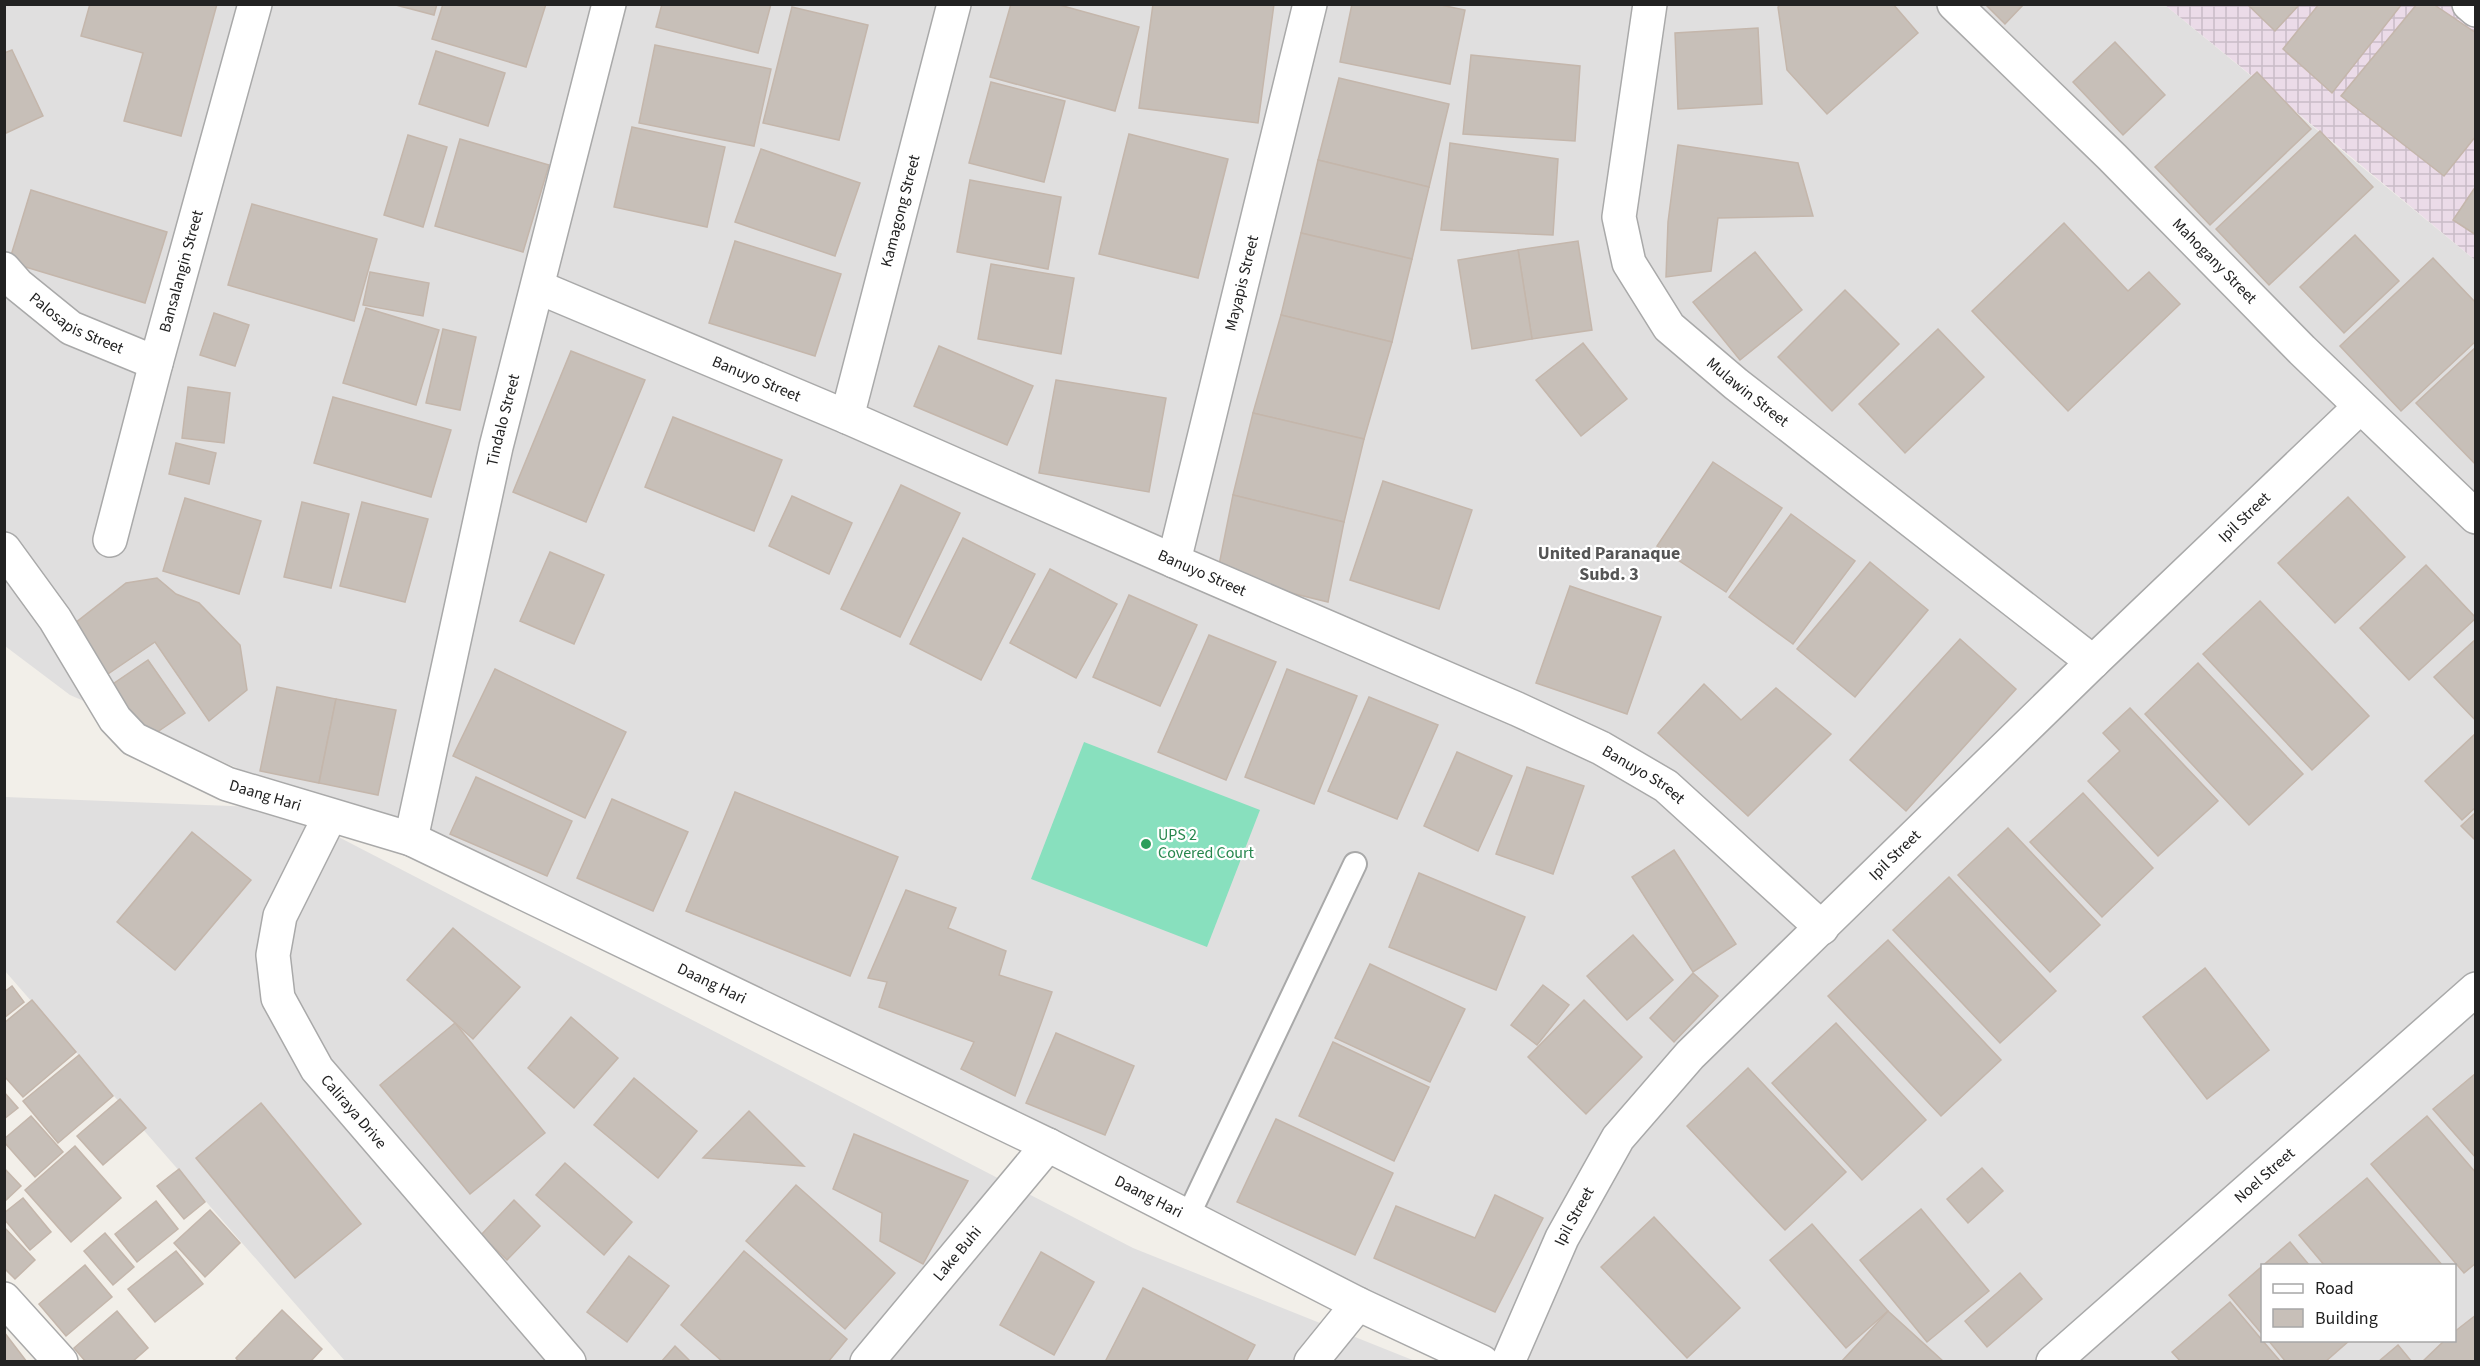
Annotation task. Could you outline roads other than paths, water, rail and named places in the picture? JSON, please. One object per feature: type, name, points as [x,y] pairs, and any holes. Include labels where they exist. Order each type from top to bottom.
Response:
[{"type":"street","name":"Bansalangin Street","points":[[110,540],[156,363],[255,4]]},
{"type":"street","name":"Tindalo Street","points":[[411,839],[496,447],[609,4]]},
{"type":"street","name":"Kamagong Street","points":[[847,417],[954,4]]},
{"type":"street","name":"Mayapis Street","points":[[1174,561],[1310,4]]},
{"type":"street","name":"Mulawin Street","points":[[1650,4],[1619,217],[1629,263],[1669,327],[1736,384],[2093,662]]},
{"type":"street","name":"Mahogany Street","points":[[1954,4],[2112,157],[2360,407],[2475,517]]},
{"type":"street","points":[[2469,4],[2475,10]]},
{"type":"street","name":"Palosapis Street","points":[[4,269],[18,285],[70,328],[156,363]]},
{"type":"street","name":"Banuyo Street","points":[[538,287],[847,417],[1506,704],[1601,748],[1666,786],[1822,928]]},
{"type":"street","name":"Ipil Street","points":[[1508,1362],[1562,1238],[1618,1138],[1690,1055],[2093,662],[2360,407]]},
{"type":"street","name":"Daang Hari","points":[[4,549],[55,619],[115,719],[134,739],[227,784],[411,839],[1048,1145],[1358,1304],[1482,1362]]},
{"type":"street","name":"Caliraya Drive","points":[[330,816],[280,916],[273,955],[278,998],[317,1069],[570,1362]]},
{"type":"street","name":"Noel Street","points":[[2053,1362],[2475,989]]},
{"type":"street","name":"Lake Buhi","points":[[867,1362],[1048,1145]]},
{"type":"street","points":[[4,1299],[61,1362]]},
{"type":"street","points":[[1311,1362],[1358,1304]]},
{"type":"lane","points":[[1188,1216],[1355,864]]},
{"type":"place","name":"UPS 2 Covered Court","points":[[1146,844]]},
{"type":"district","name":"United Paranaque Subd. 3","points":[[1609,563]]}]
